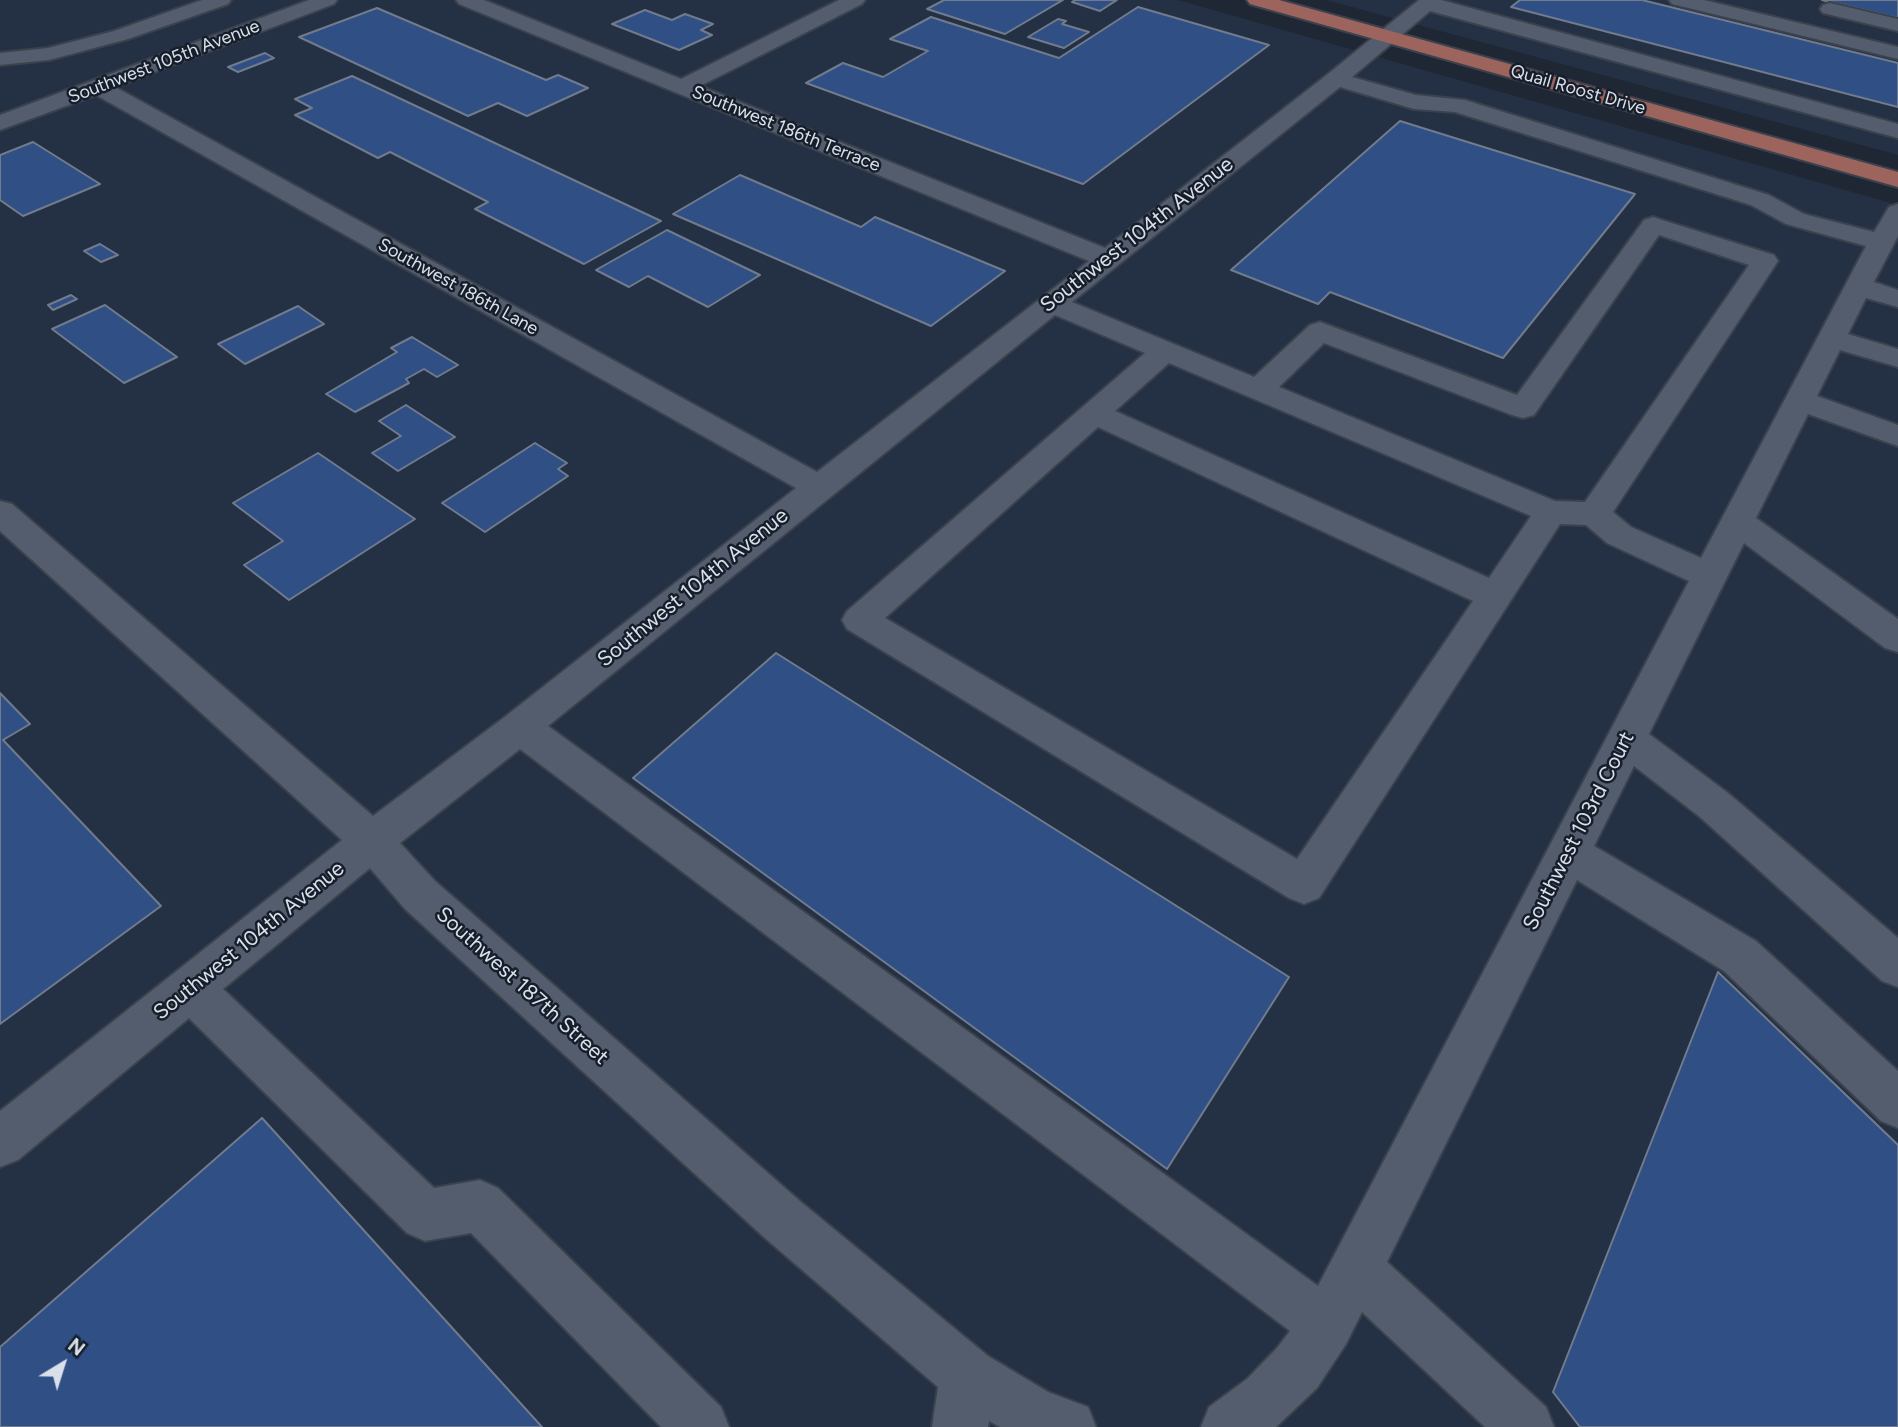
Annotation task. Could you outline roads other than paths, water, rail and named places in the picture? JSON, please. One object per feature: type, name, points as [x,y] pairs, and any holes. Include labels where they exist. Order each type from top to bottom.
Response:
[{"type":"main road","name":"Quail Roost Drive","points":[[1261,1],[1898,180]]},
{"type":"street","points":[[0,59],[61,51],[121,35],[221,0]]},
{"type":"street","name":"Southwest 105th Avenue","points":[[0,123],[327,0]]},
{"type":"street","name":"Southwest 186th Terrace","points":[[466,0],[1107,258]]},
{"type":"street","points":[[681,87],[856,0]]},
{"type":"street","points":[[1679,0],[1898,53]]},
{"type":"street","points":[[1429,2],[1898,131]]},
{"type":"street","name":"Southwest 104th Avenue","points":[[0,1142],[372,841],[520,727],[1107,258],[1336,79],[1429,2]]},
{"type":"street","points":[[1804,3],[1898,25]]},
{"type":"street","points":[[1336,79],[1414,102],[1457,105],[1760,200],[1795,219],[1889,227]]},
{"type":"street","name":"Southwest 186th Lane","points":[[98,87],[819,487]]},
{"type":"street","points":[[1259,389],[1320,331],[1522,408],[1653,225],[1765,261],[1594,514]]},
{"type":"street","name":"Southwest 103rd Court","points":[[1260,1418],[1327,1325],[1357,1270],[1567,852],[1889,227]]},
{"type":"street","points":[[1857,286],[1898,299]]},
{"type":"street","points":[[1051,303],[1551,512],[1594,514],[1619,535],[1711,576]]},
{"type":"street","points":[[1832,338],[1898,358]]},
{"type":"street","points":[[1166,349],[860,620],[1304,885],[1551,512]]},
{"type":"street","points":[[1800,400],[1898,436]]},
{"type":"street","points":[[1093,413],[1495,596]]},
{"type":"street","name":"Southwest 187th Street","points":[[0,512],[372,841],[419,895],[783,1220],[964,1402],[1035,1416],[1068,1427]]},
{"type":"street","points":[[1738,522],[1898,638]]},
{"type":"street","points":[[520,727],[1327,1325]]},
{"type":"street","points":[[1626,738],[1714,805],[1898,966]]},
{"type":"street","points":[[1567,852],[1740,956],[1898,1104]]},
{"type":"street","points":[[191,989],[425,1215],[480,1206],[701,1427]]},
{"type":"street","points":[[1357,1270],[1526,1427]]}]
